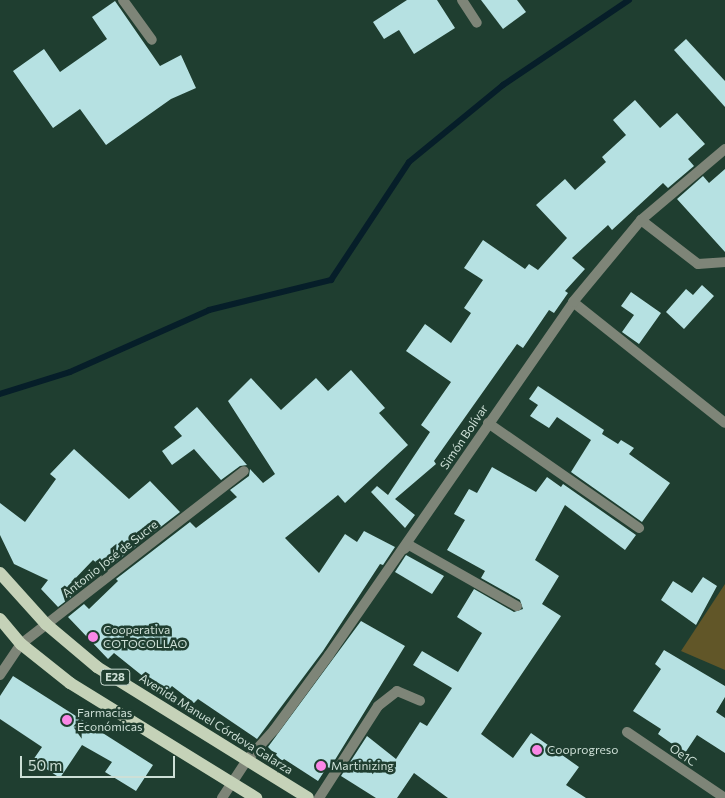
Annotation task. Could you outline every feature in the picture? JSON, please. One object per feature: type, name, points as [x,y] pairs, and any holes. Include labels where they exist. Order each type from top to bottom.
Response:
[{"type":"main road","name":"Avenida Manuel Córdova Galarza","points":[[0,573],[46,624],[97,667],[308,798]]},
{"type":"main road","name":"E28","points":[[0,619],[21,644],[70,683],[256,798]]},
{"type":"street","points":[[123,0],[152,40]]},
{"type":"street","points":[[462,0],[477,23]]},
{"type":"street","name":"Simón Bolívar","points":[[231,783],[247,760],[274,730],[404,549],[488,423],[574,302],[641,220],[725,149]]},
{"type":"street","points":[[641,220],[698,264],[725,262]]},
{"type":"street","points":[[574,302],[725,423]]},
{"type":"street","points":[[488,423],[639,528]]},
{"type":"street","name":"Antonio José de Sucre","points":[[0,675],[21,644],[244,471]]},
{"type":"street","points":[[404,549],[409,545],[517,606]]},
{"type":"street","points":[[319,798],[378,706],[398,691],[420,701]]},
{"type":"street","name":"Oe1C","points":[[628,732],[725,798]]},
{"type":"street","points":[[222,798],[231,783]]},
{"type":"shaded area","points":[[725,584],[725,670],[681,651]]},
{"type":"building","points":[[407,0],[437,0],[455,28],[414,54],[399,30],[384,39],[373,22]]},
{"type":"building","points":[[481,0],[517,0],[526,12],[503,29]]},
{"type":"building","points":[[115,1],[160,66],[181,55],[196,88],[171,99],[106,145],[80,109],[53,128],[13,71],[44,49],[60,72],[107,39],[92,17]]},
{"type":"building","points":[[686,39],[725,81],[725,107],[674,50]]},
{"type":"building","points":[[635,100],[660,128],[677,113],[705,144],[688,159],[694,166],[668,188],[663,183],[612,230],[608,225],[572,258],[585,269],[565,291],[568,293],[554,313],[549,310],[523,348],[517,344],[434,461],[436,464],[395,499],[415,515],[405,528],[371,492],[377,486],[388,495],[430,432],[421,425],[451,382],[406,351],[425,324],[451,343],[471,313],[464,308],[483,280],[464,268],[483,240],[525,269],[529,264],[538,270],[567,238],[536,205],[565,179],[575,190],[606,162],[602,157],[626,135],[613,120]]},
{"type":"building","points":[[725,169],[725,252],[677,199],[703,176],[709,183]]},
{"type":"building","points":[[702,285],[714,296],[684,329],[666,312],[686,289],[693,295]]},
{"type":"building","points":[[631,292],[661,313],[639,344],[622,332],[634,315],[621,306]]},
{"type":"building","points":[[351,370],[385,408],[379,413],[408,445],[345,503],[338,495],[285,538],[319,573],[345,534],[357,542],[364,531],[395,547],[383,565],[380,564],[323,651],[257,739],[198,699],[194,703],[172,686],[165,694],[114,653],[108,659],[68,617],[84,604],[89,609],[118,581],[116,579],[190,522],[196,528],[237,497],[230,490],[249,476],[250,469],[263,483],[275,474],[228,401],[251,378],[281,410],[316,378],[328,391]]},
{"type":"building","points":[[538,386],[604,430],[602,434],[618,444],[621,440],[634,448],[629,454],[670,483],[642,522],[571,472],[591,440],[557,417],[549,428],[530,416],[538,405],[529,399]]},
{"type":"building","points":[[197,407],[247,465],[240,466],[221,480],[194,449],[172,465],[162,451],[182,436],[174,427]]},
{"type":"building","points":[[74,449],[129,499],[150,481],[180,512],[105,570],[93,560],[68,586],[75,594],[58,607],[41,589],[48,580],[14,564],[0,535],[0,503],[25,522],[56,479],[50,474]]},
{"type":"building","points":[[492,467],[536,492],[547,477],[561,487],[563,484],[636,535],[625,550],[565,505],[535,560],[559,576],[542,604],[561,616],[481,734],[513,758],[531,733],[579,767],[566,785],[586,798],[448,798],[414,773],[397,798],[376,798],[341,776],[367,736],[396,759],[420,722],[427,726],[452,688],[413,665],[422,651],[458,672],[482,633],[457,617],[474,589],[514,612],[523,609],[520,600],[481,578],[485,571],[447,550],[465,520],[454,514],[469,489],[477,493]]},
{"type":"building","points":[[406,555],[444,576],[432,594],[395,572]]},
{"type":"building","points":[[703,577],[717,586],[696,625],[661,600],[673,581],[692,593]]},
{"type":"building","points":[[361,621],[405,646],[330,768],[327,767],[318,781],[284,759],[282,761],[268,747]]},
{"type":"building","points":[[664,650],[725,686],[725,697],[716,712],[725,718],[725,753],[697,735],[685,753],[658,734],[661,729],[633,711],[661,669],[655,664]]},
{"type":"building","points":[[13,676],[153,765],[136,791],[105,772],[112,762],[82,745],[60,778],[33,760],[42,747],[0,719],[0,696]]},
{"type":"waterway","points":[[0,394],[70,372],[209,310],[331,280],[409,162],[503,85],[629,0]]},
{"type":"place","name":"Cooperativa COTOCOLLAO","points":[[93,637]]},
{"type":"place","name":"Farmacias Económicas","points":[[67,720]]},
{"type":"place","name":"Cooprogreso","points":[[537,750]]},
{"type":"place","name":"Martinizing","points":[[321,766]]}]
